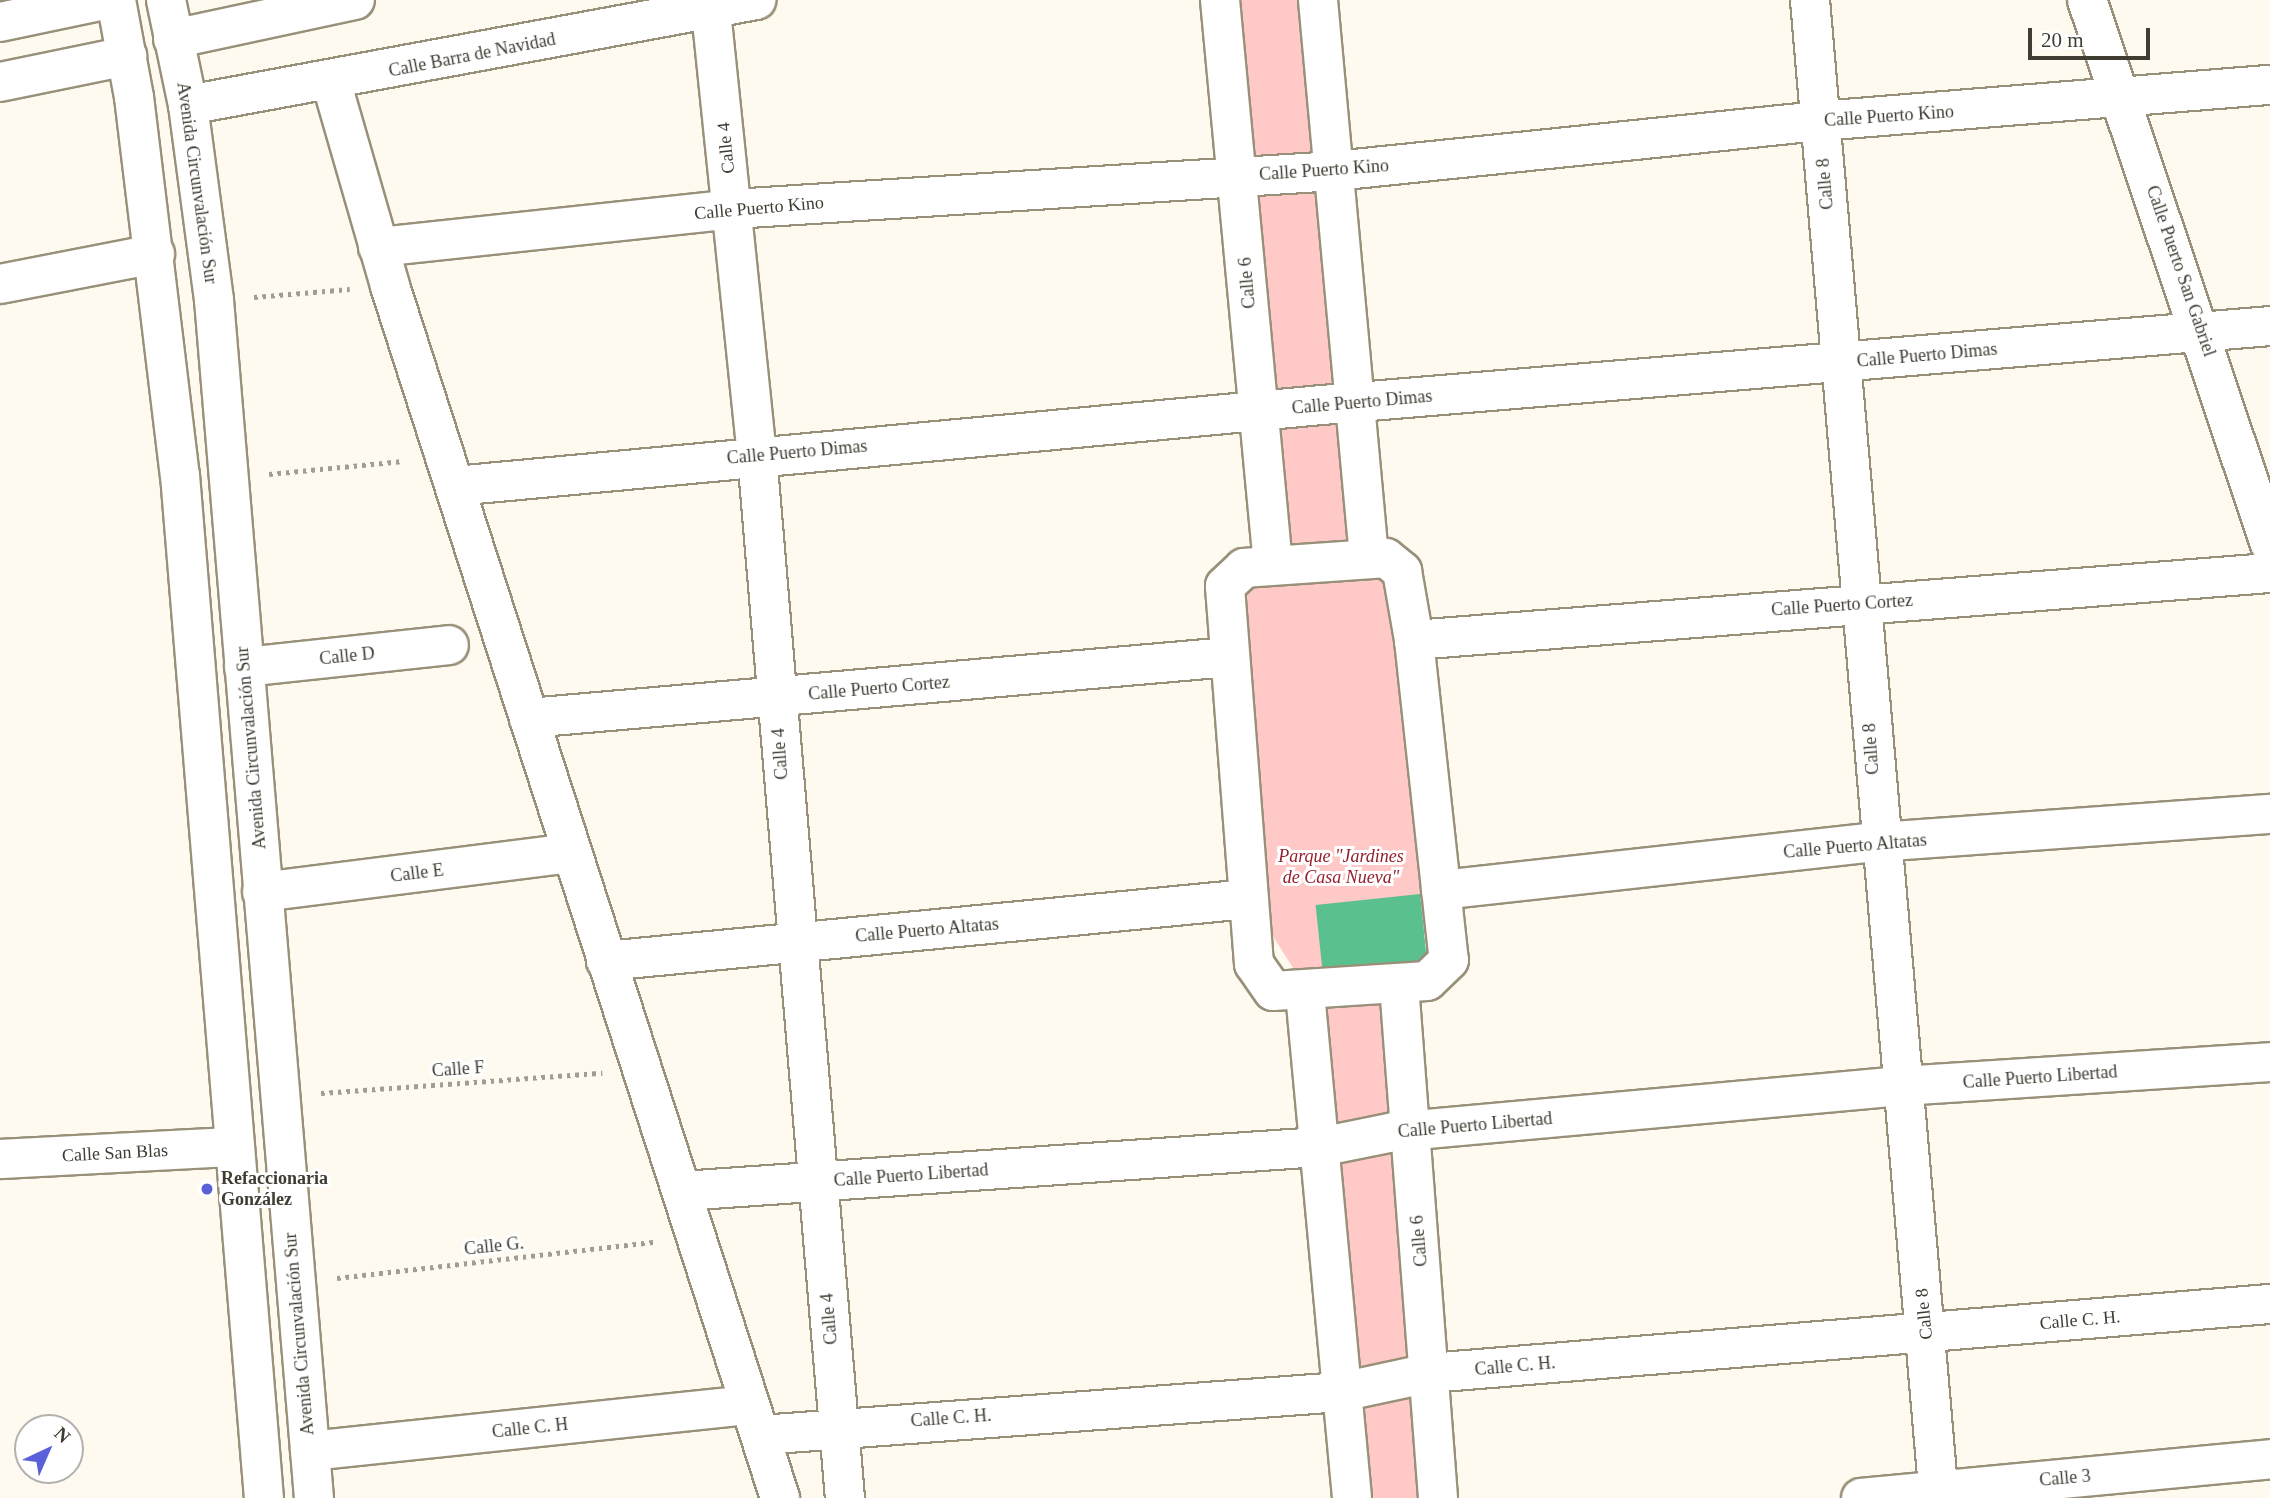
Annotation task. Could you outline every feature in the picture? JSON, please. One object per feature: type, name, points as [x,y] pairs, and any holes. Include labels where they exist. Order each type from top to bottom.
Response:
[{"type":"main road","points":[[0,22],[104,0]]},
{"type":"main road","points":[[116,0],[127,55],[155,254],[180,475],[231,1147],[264,1498]]},
{"type":"main road","name":"Avenida Circunvalación Sur","points":[[166,0],[188,105],[214,300],[230,478],[276,1096],[314,1498]]},
{"type":"main road","points":[[173,39],[355,0]]},
{"type":"main road","name":"Calle Barra de Navidad","points":[[188,105],[710,11],[756,0]]},
{"type":"main road","name":"Calle 6","points":[[1220,0],[1273,565]]},
{"type":"main road","points":[[1318,0],[1355,402],[1382,560],[1414,640],[1441,890],[1445,968],[1434,979],[1399,985],[1305,993],[1273,991],[1258,977],[1248,899],[1230,657],[1229,578],[1244,568],[1382,560]]},
{"type":"main road","name":"Calle 8","points":[[1810,0],[1878,842],[1939,1494]]},
{"type":"main road","name":"Calle Puerto San Gabriel","points":[[2087,0],[2203,332],[2270,544]]},
{"type":"main road","name":"Calle 4","points":[[710,11],[733,208],[757,456],[793,942],[845,1498]]},
{"type":"main road","points":[[0,82],[127,55]]},
{"type":"main road","points":[[331,81],[390,286],[780,1498]]},
{"type":"main road","name":"Calle Puerto Kino","points":[[378,247],[733,208],[1335,171],[1820,121],[2122,99],[2270,85]]},
{"type":"main road","points":[[0,284],[155,254]]},
{"type":"main road","name":"Calle Puerto Dimas","points":[[450,471],[757,456],[1355,402],[2270,326]]},
{"type":"main road","name":"Calle Puerto Cortez","points":[[1414,640],[2270,573]]},
{"type":"main road","name":"Calle D","points":[[244,667],[449,645]]},
{"type":"main road","name":"Calle Puerto Cortez","points":[[529,718],[1230,657]]},
{"type":"main road","name":"Calle Puerto Altatas","points":[[1441,890],[1878,842],[2270,814]]},
{"type":"main road","name":"Calle E","points":[[262,892],[571,853]]},
{"type":"main road","name":"Calle Puerto Altatas","points":[[606,961],[1248,899]]},
{"type":"main road","name":"Calle 6","points":[[1399,985],[1438,1498]]},
{"type":"main road","points":[[1305,993],[1340,1392],[1352,1498]]},
{"type":"main road","name":"Calle Puerto Libertad","points":[[681,1191],[1320,1147],[1409,1131],[1901,1086],[2270,1062]]},
{"type":"main road","name":"Calle San Blas","points":[[0,1159],[231,1147]]},
{"type":"main road","name":"Calle C. H.","points":[[755,1420],[839,1426],[1340,1392],[1430,1373],[2270,1304]]},
{"type":"main road","name":"Calle C. H","points":[[310,1451],[755,1420]]},
{"type":"main road","name":"Calle 3","points":[[1860,1498],[1939,1494],[2270,1458]]},
{"type":"path","points":[[214,300],[390,286]]},
{"type":"path","points":[[230,478],[450,471]]},
{"type":"path","name":"Calle F","points":[[276,1096],[641,1070]]},
{"type":"path","name":"Calle G.","points":[[294,1282],[697,1237]]},
{"type":"green space","name":"Parque \"Jardines de Casa Nueva\"","points":[[1223,0],[1317,0],[1368,559],[1400,557],[1440,895],[1405,983],[1457,1498],[1353,1498],[1307,990],[1250,900],[1217,563],[1271,561]]},
{"type":"shaded area","points":[[1420,894],[1427,962],[1323,973],[1316,905]]},
{"type":"place","name":"Refaccionaria González","points":[[207,1189]]}]
